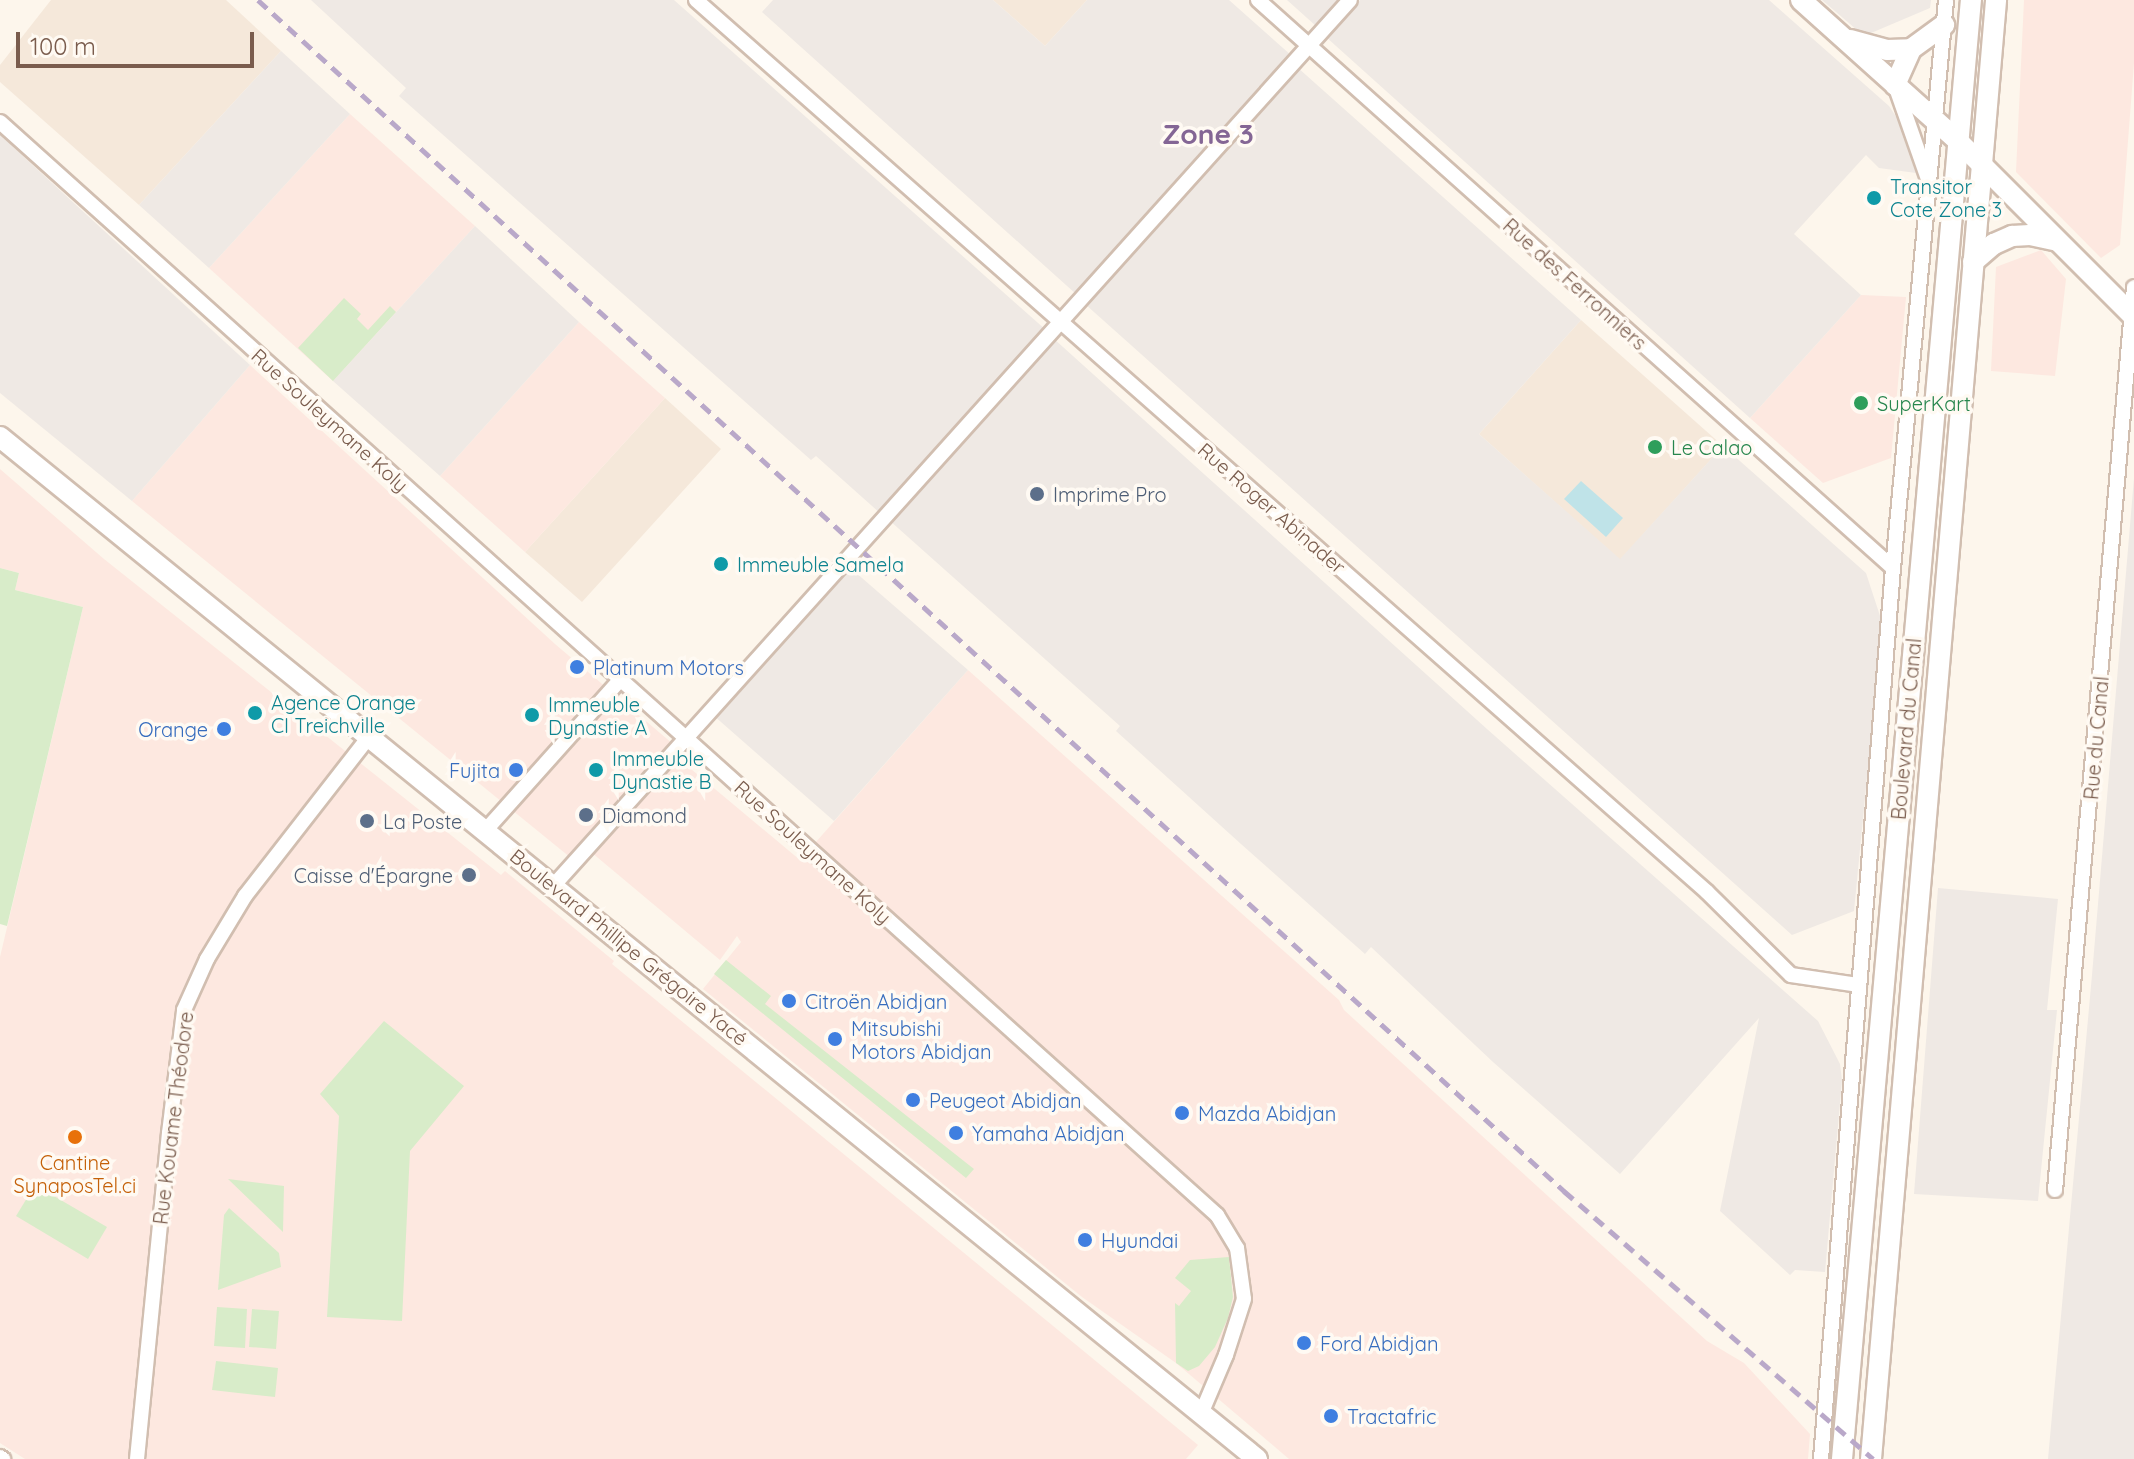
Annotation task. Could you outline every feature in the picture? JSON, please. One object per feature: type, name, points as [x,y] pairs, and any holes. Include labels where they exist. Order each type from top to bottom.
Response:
[{"type":"main road","points":[[1801,0],[1957,140],[2133,316]]},
{"type":"main road","name":"Boulevard du Canal","points":[[1842,1459],[1971,0]]},
{"type":"main road","name":"Boulevard du Canal","points":[[1871,1459],[1996,0]]},
{"type":"main road","points":[[1895,85],[1911,49],[1944,25]]},
{"type":"main road","points":[[1842,37],[1887,50],[1911,49]]},
{"type":"main road","points":[[1973,262],[1994,244],[2012,236],[2030,235],[2054,240]]},
{"type":"main road","name":"Boulevard Phillipe Grégoire Yacé","points":[[0,437],[1257,1459]]},
{"type":"street","name":"Rue Roger Abinader","points":[[696,0],[1707,892],[1791,975],[1859,985]]},
{"type":"street","name":"Rue des Ferronniers","points":[[1258,0],[1893,568]]},
{"type":"street","points":[[554,885],[1350,0]]},
{"type":"street","name":"Boulevard du Canal","points":[[1821,1459],[1893,568],[1931,188],[1946,0]]},
{"type":"street","points":[[1895,85],[1931,188]]},
{"type":"street","name":"Rue Souleymane Koly","points":[[0,122],[1217,1215],[1237,1248],[1244,1299],[1226,1355],[1201,1414]]},
{"type":"street","name":"Rue du Canal","points":[[2055,1190],[2134,287]]},
{"type":"street","points":[[485,831],[620,680]]},
{"type":"street","name":"Rue Kouame Théodore","points":[[137,1459],[184,1010],[217,939],[245,896],[369,737]]},
{"type":"shaded area","points":[[51,0],[226,0],[281,51],[139,205],[0,82],[0,65]]},
{"type":"shaded area","points":[[311,0],[674,0],[1046,330],[881,514],[816,456],[811,460],[399,96],[406,88]]},
{"type":"shaded area","points":[[773,0],[993,0],[1045,46],[1087,0],[1229,0],[1292,56],[1076,294],[762,12]]},
{"type":"shaded area","points":[[993,0],[1087,0],[1045,46]]},
{"type":"shaded area","points":[[1287,0],[1339,0],[1316,26]]},
{"type":"shaded area","points":[[1360,0],[1769,0],[1889,106],[1899,121],[1916,173],[1879,168],[1866,155],[1794,234],[1861,295],[1750,418],[1326,37]]},
{"type":"shaded area","points":[[1822,0],[1931,0],[1930,8],[1864,36]]},
{"type":"shaded area","points":[[2024,0],[2134,0],[2134,63],[2120,245],[2101,258],[2016,172]]},
{"type":"shaded area","points":[[281,51],[350,114],[209,268],[139,205]]},
{"type":"shaded area","points":[[1297,67],[1581,320],[1479,434],[1620,559],[1723,446],[1866,573],[1882,622],[1854,911],[1792,935],[1085,304]]},
{"type":"shaded area","points":[[350,114],[475,226],[333,381],[209,268]]},
{"type":"shaded area","points":[[0,135],[250,365],[132,501],[0,393]]},
{"type":"shaded area","points":[[475,226],[579,322],[440,476],[333,381]]},
{"type":"shaded area","points":[[2041,250],[2066,279],[2055,376],[1991,371],[1996,267]]},
{"type":"shaded area","points":[[1861,295],[1906,297],[1891,458],[1823,483],[1750,418]]},
{"type":"shaded area","points":[[1581,320],[1723,446],[1620,560],[1479,434]]},
{"type":"shaded area","points":[[579,322],[665,398],[525,552],[440,476]]},
{"type":"shaded area","points":[[1053,338],[1487,729],[1818,1021],[1840,1064],[1842,1080],[1825,1272],[1795,1270],[1790,1275],[1720,1211],[1759,1018],[1620,1174],[1493,1062],[1371,947],[1365,954],[1241,844],[1116,731],[1120,726],[889,520]]},
{"type":"shaded area","points":[[250,365],[555,644],[673,744],[571,858],[132,501]]},
{"type":"shaded area","points":[[665,398],[721,449],[582,602],[525,552]]},
{"type":"shaded area","points":[[0,469],[104,559],[501,875],[505,871],[614,961],[612,964],[1198,1445],[1186,1459],[25,1459],[0,1443],[0,957],[83,607],[15,590],[19,573],[0,568]]},
{"type":"shaded area","points":[[2134,478],[2134,1459],[2048,1459],[2092,975]]},
{"type":"shaded area","points":[[847,565],[968,670],[834,821],[713,715]]},
{"type":"shaded area","points":[[968,670],[1339,1000],[1344,1010],[1707,1341],[1744,1363],[1810,1434],[1808,1459],[1289,1459],[1176,1363],[1082,1297],[703,989],[741,942],[737,936],[720,960],[591,852],[673,754],[800,860]]},
{"type":"shaded area","points":[[1938,888],[2058,899],[2047,1010],[2057,1010],[2038,1201],[1914,1194]]},
{"type":"green space","points":[[344,298],[361,314],[357,319],[368,330],[390,306],[396,312],[333,381],[298,348]]},
{"type":"green space","points":[[0,568],[19,573],[15,590],[83,607],[7,926],[0,924]]},
{"type":"green space","points":[[726,960],[771,996],[765,1004],[974,1169],[966,1178],[714,974]]},
{"type":"green space","points":[[384,1021],[464,1086],[410,1151],[402,1321],[327,1317],[339,1116],[320,1094]]},
{"type":"green space","points":[[228,1179],[284,1186],[283,1232]]},
{"type":"green space","points":[[35,1185],[107,1227],[88,1259],[16,1216]]},
{"type":"green space","points":[[229,1208],[279,1253],[281,1267],[218,1290],[224,1215]]},
{"type":"green space","points":[[1229,1257],[1233,1297],[1228,1318],[1215,1347],[1199,1366],[1188,1371],[1176,1363],[1175,1303],[1179,1306],[1191,1291],[1175,1278],[1190,1260]]},
{"type":"green space","points":[[217,1307],[247,1309],[245,1348],[214,1346]]},
{"type":"green space","points":[[252,1309],[279,1311],[276,1349],[249,1347]]},
{"type":"green space","points":[[216,1361],[278,1368],[275,1397],[212,1390]]},
{"type":"water","points":[[1581,481],[1623,518],[1606,537],[1564,499]]},
{"type":"railway","points":[[258,0],[1564,1191],[1873,1459]]},
{"type":"place","name":"Transitor Cote Zone 3","points":[[1874,198]]},
{"type":"place","name":"SuperKart","points":[[1861,403]]},
{"type":"place","name":"Le Calao","points":[[1655,447]]},
{"type":"place","name":"Imprime Pro","points":[[1037,494]]},
{"type":"place","name":"Immeuble Samela","points":[[721,564]]},
{"type":"place","name":"Platinum Motors","points":[[577,667]]},
{"type":"place","name":"Agence Orange CI Treichville","points":[[255,713]]},
{"type":"place","name":"Immeuble Dynastie A","points":[[532,715]]},
{"type":"place","name":"Orange","points":[[224,729]]},
{"type":"place","name":"Fujita","points":[[516,770]]},
{"type":"place","name":"Immeuble Dynastie B","points":[[596,770]]},
{"type":"place","name":"Diamond","points":[[586,815]]},
{"type":"place","name":"La Poste","points":[[367,821]]},
{"type":"place","name":"Caisse d'Épargne","points":[[469,875]]},
{"type":"place","name":"Citroën Abidjan","points":[[789,1001]]},
{"type":"place","name":"Mitsubishi Motors Abidjan","points":[[835,1039]]},
{"type":"place","name":"Peugeot Abidjan","points":[[913,1100]]},
{"type":"place","name":"Mazda Abidjan","points":[[1182,1113]]},
{"type":"place","name":"Yamaha Abidjan","points":[[956,1133]]},
{"type":"place","name":"Cantine SynaposTel.ci","points":[[75,1137]]},
{"type":"place","name":"Hyundai","points":[[1085,1240]]},
{"type":"place","name":"Ford Abidjan","points":[[1304,1343]]},
{"type":"place","name":"Tractafric","points":[[1331,1416]]},
{"type":"district","name":"Zone 3","points":[[1208,134]]}]
